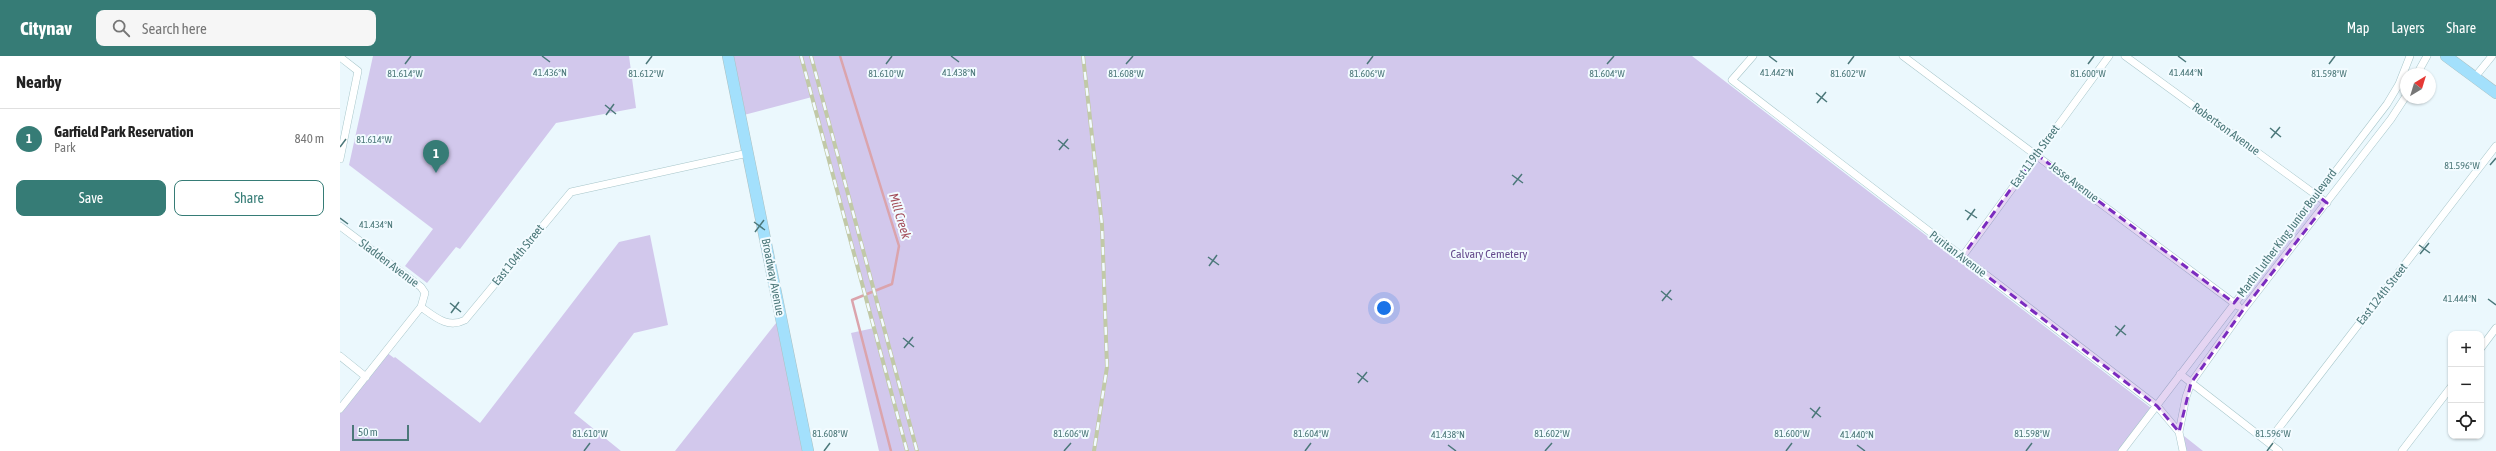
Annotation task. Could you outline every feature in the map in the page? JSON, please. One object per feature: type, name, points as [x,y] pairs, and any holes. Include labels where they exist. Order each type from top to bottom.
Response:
[{"type":"main road","name":"Broadway Avenue","points":[[728,56],[808,451]]},
{"type":"main road","points":[[2446,56],[2496,93]]},
{"type":"street","name":"Puritan Avenue","points":[[1753,56],[1732,80],[2157,406],[2180,432]]},
{"type":"street","name":"Jesse Avenue","points":[[1903,56],[2243,310]]},
{"type":"street","name":"East 119th Street","points":[[1962,257],[2109,56]]},
{"type":"street","name":"Robertson Avenue","points":[[2125,56],[2327,203]]},
{"type":"street","name":"Martin Luther King Junior Boulevard","points":[[2122,451],[2387,104],[2399,84],[2410,56]]},
{"type":"street","points":[[2421,68],[2427,56]]},
{"type":"street","points":[[2475,78],[2492,56]]},
{"type":"street","points":[[340,57],[358,71],[340,159]]},
{"type":"street","name":"Martin Luther King Junior Boulevard","points":[[2183,451],[2180,432],[2186,397],[2191,383],[2243,310],[2327,203],[2401,104]]},
{"type":"street","name":"East 124th Street","points":[[2268,442],[2496,146]]},
{"type":"street","name":"East 104th Street","points":[[421,307],[446,323],[453,324],[465,320],[571,192],[580,188],[748,153]]},
{"type":"street","name":"Sladden Avenue","points":[[340,226],[421,287],[425,293],[421,307]]},
{"type":"street","points":[[340,409],[421,307]]},
{"type":"street","points":[[2484,344],[2496,328]]},
{"type":"street","points":[[340,356],[366,376]]},
{"type":"street","points":[[2180,374],[2279,451]]},
{"type":"street","points":[[2402,451],[2448,391]]},
{"type":"highlighted area","points":[[2036,154],[2234,303],[2317,195],[2327,203],[2243,310],[2191,383],[2179,432],[2157,406],[1962,257]]},
{"type":"green space","points":[[373,56],[629,56],[636,108],[556,123],[460,249],[456,247],[427,283],[405,266],[433,229],[349,165]]},
{"type":"green space","name":"Calvary Cemetery","points":[[728,56],[1692,56],[2151,408],[2119,451],[879,451],[851,333],[874,328],[812,97],[740,116]]},
{"type":"green space","points":[[650,235],[668,325],[634,333],[574,413],[621,451],[340,451],[340,409],[386,352],[394,358],[395,357],[480,423],[619,242]]},
{"type":"green space","points":[[780,318],[808,451],[675,451]]},
{"type":"green space","points":[[2179,432],[2203,451],[2183,451]]},
{"type":"waterway","name":"Mill Creek","points":[[840,56],[899,246],[892,284],[852,300],[891,451]]},
{"type":"railway","points":[[801,56],[907,451]]},
{"type":"railway","points":[[811,56],[917,451]]},
{"type":"railway","points":[[1083,56],[1102,225],[1107,367],[1094,451]]},
{"type":"place","name":"Garfield Park Reservation","points":[[436,173]]}]
